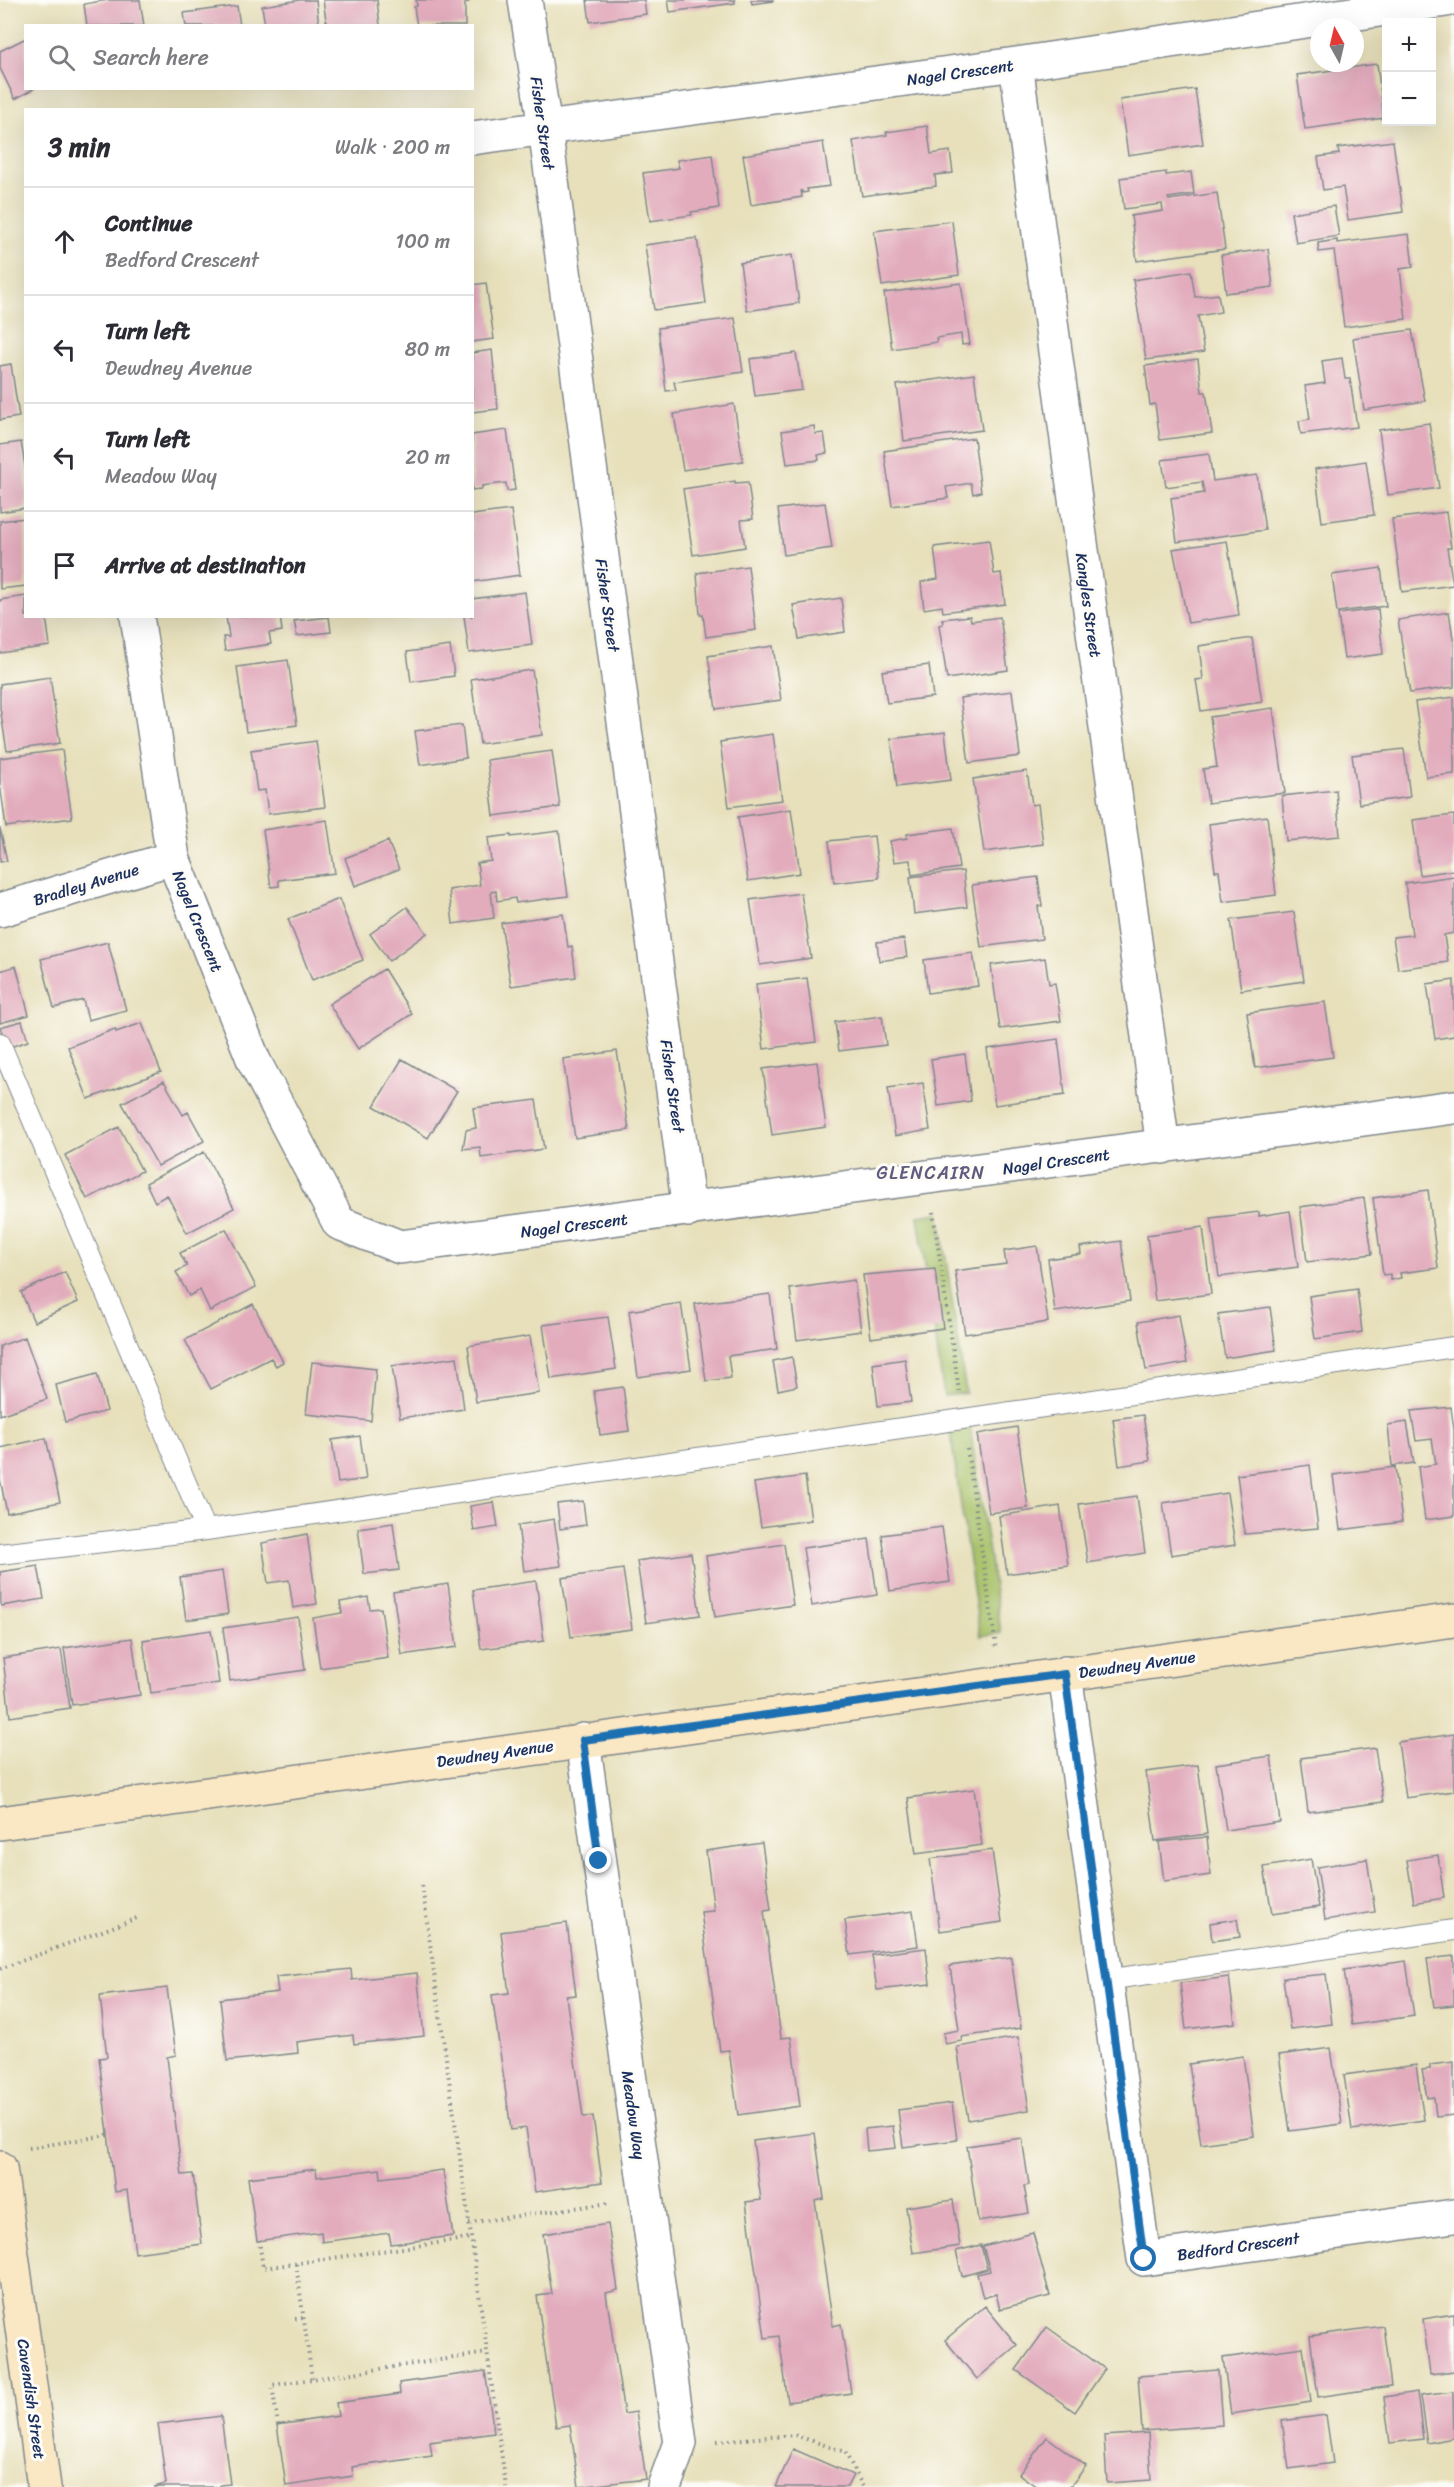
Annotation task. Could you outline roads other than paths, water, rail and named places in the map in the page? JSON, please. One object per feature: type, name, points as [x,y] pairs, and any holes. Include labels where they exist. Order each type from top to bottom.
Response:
[{"type":"street","name":"Fisher Street","points":[[525,0],[545,128],[689,1210]]},
{"type":"street","name":"Nagel Crescent","points":[[474,138],[1016,64],[1446,0]]},
{"type":"street","name":"Kangles Street","points":[[1016,64],[1163,1146]]},
{"type":"street","name":"Nagel Crescent","points":[[137,618],[173,858],[254,1061],[339,1223],[400,1247],[1454,1107]]},
{"type":"street","name":"Bradley Avenue","points":[[0,910],[173,858]]},
{"type":"street","name":"Dewdney Avenue","points":[[0,1823],[1454,1620]]},
{"type":"street","name":"Bedford Crescent","points":[[1065,1674],[1144,2259],[1454,2216]]},
{"type":"street","name":"Meadow Way","points":[[583,1740],[680,2444],[664,2487]]},
{"type":"street","name":"Cavendish Street","points":[[11,2158],[44,2487]]},
{"type":"lane","points":[[0,1043],[206,1530]]},
{"type":"lane","points":[[0,1554],[206,1530],[1454,1347]]},
{"type":"lane","points":[[1106,1980],[1454,1930]]},
{"type":"district","name":"GLENCAIRN","points":[[931,1173]]}]
